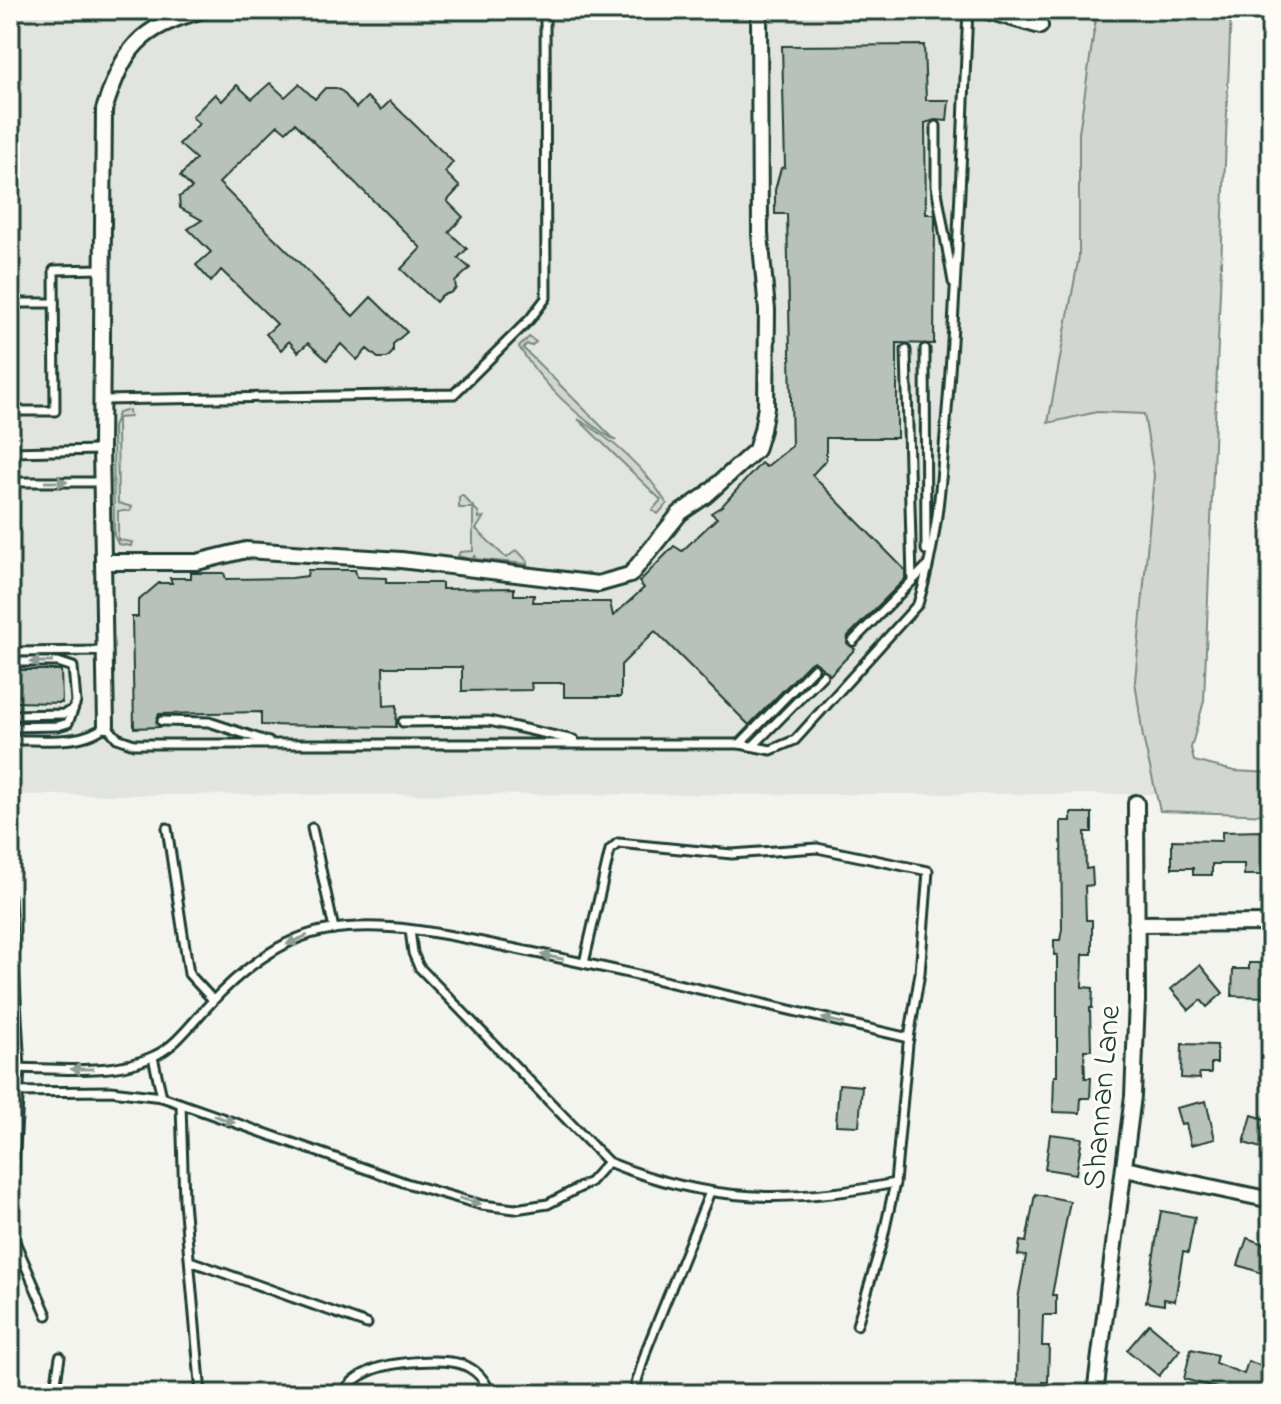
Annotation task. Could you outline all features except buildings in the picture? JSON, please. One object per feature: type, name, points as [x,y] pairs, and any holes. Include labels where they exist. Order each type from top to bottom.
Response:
[{"type":"street","points":[[106,725],[101,482],[104,110],[127,52],[150,30],[203,10]]},
{"type":"street","points":[[103,562],[197,562],[246,550],[401,560],[598,584],[630,575],[680,513],[705,496],[756,450],[762,430],[766,407],[767,310],[760,234],[759,10]]},
{"type":"street","points":[[984,10],[1040,26]]},
{"type":"street","name":"Shannan Lane","points":[[1095,1394],[1133,1096],[1136,803]]},
{"type":"street","points":[[1136,924],[1271,923]]},
{"type":"street","points":[[1125,1169],[1271,1200]]},
{"type":"lane","points":[[101,400],[454,394],[530,319],[546,298],[545,10]]},
{"type":"lane","points":[[10,740],[85,737],[97,733],[106,725],[117,738],[134,744],[740,744],[771,750],[795,740],[918,604],[926,579],[940,493],[955,295],[968,10]]},
{"type":"lane","points":[[936,126],[936,186],[955,295]]},
{"type":"lane","points":[[10,411],[55,411],[54,270],[102,269]]},
{"type":"lane","points":[[10,303],[54,303]]},
{"type":"lane","points":[[853,641],[927,567],[925,349]]},
{"type":"lane","points":[[906,350],[912,581]]},
{"type":"lane","points":[[10,452],[101,450]]},
{"type":"lane","points":[[10,482],[101,482]]},
{"type":"lane","points":[[10,727],[68,723],[76,702],[73,667],[58,662],[15,662],[11,652],[105,651]]},
{"type":"lane","points":[[740,744],[814,668]]},
{"type":"lane","points":[[753,746],[823,675]]},
{"type":"lane","points":[[10,715],[64,714],[73,710]]},
{"type":"lane","points":[[162,721],[209,722],[274,744]]},
{"type":"lane","points":[[403,722],[489,721],[590,744]]},
{"type":"lane","points":[[167,828],[189,974],[213,1000]]},
{"type":"lane","points":[[312,828],[334,929]]},
{"type":"lane","points":[[584,963],[610,850],[618,843],[732,854],[817,848],[928,871],[920,973],[909,1038],[895,1183],[882,1242],[857,1325]]},
{"type":"lane","points":[[10,898],[20,1068],[15,1092],[10,1228],[47,1315]]},
{"type":"lane","points":[[10,1068],[105,1069],[153,1057],[174,1043],[213,1000],[259,959],[302,937],[334,929],[384,927],[584,963],[909,1038]]},
{"type":"lane","points":[[410,930],[413,953],[419,967],[608,1162],[641,1176],[732,1196],[816,1197],[895,1183]]},
{"type":"lane","points":[[153,1057],[162,1097]]},
{"type":"lane","points":[[15,1092],[111,1091],[162,1097],[406,1183],[482,1205],[515,1209],[548,1204],[590,1182],[608,1162]]},
{"type":"lane","points":[[181,1104],[184,1201],[201,1394]]},
{"type":"lane","points":[[636,1394],[647,1348],[710,1192]]},
{"type":"lane","points":[[190,1261],[367,1324]]},
{"type":"lane","points":[[54,1394],[60,1357]]},
{"type":"lane","points":[[342,1394],[349,1383],[372,1369],[452,1361],[467,1366],[486,1381],[491,1394]]},
{"type":"shaded area","points":[[10,10],[1180,10],[1162,794],[10,795]]},
{"type":"shaded area","points":[[1097,10],[1231,10],[1204,701],[1191,748],[1194,761],[1234,771],[1271,773],[1271,815],[1160,811],[1143,737],[1135,681],[1154,475],[1144,414],[1097,412],[1048,423],[1079,256],[1079,133]]},
{"type":"shaded area","points":[[529,337],[536,342],[523,348],[616,441],[575,411],[539,374],[519,347]]},
{"type":"shaded area","points":[[129,410],[130,417],[117,418],[118,503],[132,507],[130,511],[118,511],[118,540],[132,542],[131,546],[118,544],[114,535],[113,427],[118,413]]},
{"type":"shaded area","points":[[578,419],[615,445],[639,467],[667,504],[658,514],[652,510],[661,500]]},
{"type":"shaded area","points":[[462,495],[479,513],[479,518],[484,517],[476,529],[506,558],[517,550],[527,564],[458,556],[460,552],[473,551],[473,508],[459,508],[459,497]]}]
